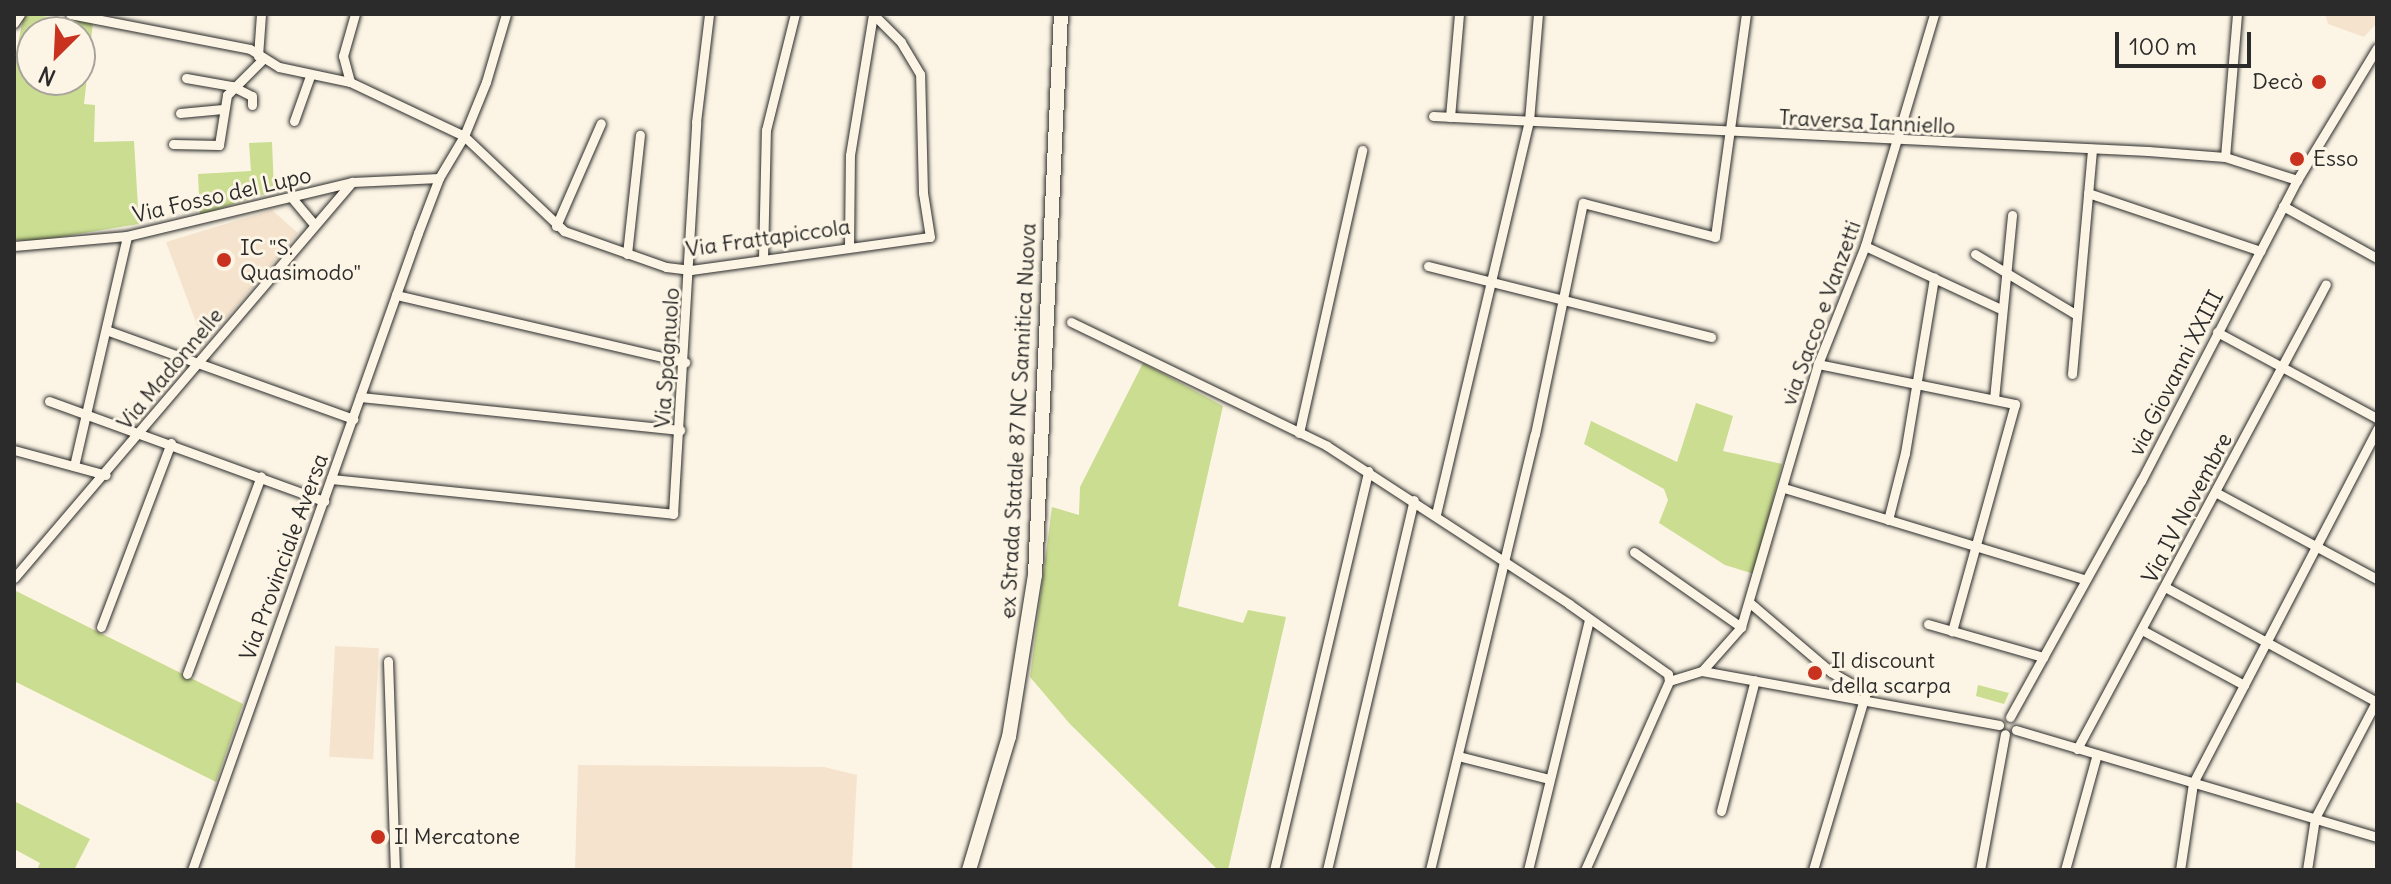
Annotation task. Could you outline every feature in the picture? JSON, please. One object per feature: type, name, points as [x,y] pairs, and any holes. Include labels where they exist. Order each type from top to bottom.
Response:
[{"type":"highway","name":"ex Strada Statale 87 NC Sannitica Nuova","points":[[969,870],[1009,737],[1035,575],[1061,14]]},
{"type":"street","name":"Via Frattapiccola","points":[[70,14],[250,49],[260,58],[310,76],[350,82],[464,136],[556,226],[627,254],[691,270],[930,237],[923,193],[920,74],[901,42],[873,14]]},
{"type":"street","points":[[173,144],[219,145],[223,109],[232,86],[260,58],[261,14]]},
{"type":"street","name":"Via Provinciale Aversa","points":[[192,870],[410,256],[439,178],[464,136],[506,14]]},
{"type":"street","name":"Via Spagnuolo","points":[[331,479],[673,514],[691,270],[702,38],[709,14]]},
{"type":"street","points":[[763,259],[766,130],[795,14]]},
{"type":"street","points":[[849,246],[850,155],[873,14]]},
{"type":"street","points":[[1450,117],[1459,14]]},
{"type":"street","points":[[1436,514],[1529,121],[1538,14]]},
{"type":"street","points":[[1430,870],[1504,560],[1583,203],[1715,237],[1732,134],[1746,14]]},
{"type":"street","name":"via Sacco e Vanzetti","points":[[1702,671],[1741,627],[1750,603],[1818,364],[1865,246],[1899,142],[1934,14]]},
{"type":"street","points":[[2225,157],[2237,14]]},
{"type":"street","points":[[350,82],[343,56],[353,15]]},
{"type":"street","name":"via Giovanni XXIII","points":[[2010,717],[2297,180],[2377,48]]},
{"type":"street","points":[[294,121],[310,76]]},
{"type":"street","points":[[186,78],[232,86],[252,96],[252,105]]},
{"type":"street","points":[[180,113],[223,109]]},
{"type":"street","name":"Traversa Ianniello","points":[[1433,116],[1732,134],[2225,157],[2297,180]]},
{"type":"street","points":[[556,226],[601,123]]},
{"type":"street","points":[[627,254],[640,135]]},
{"type":"street","points":[[2072,374],[2092,149]]},
{"type":"street","points":[[1299,433],[1362,150]]},
{"type":"street","name":"Via Fosso del Lupo","points":[[14,246],[127,236],[352,182],[439,178]]},
{"type":"street","name":"Via Madonnelle","points":[[14,578],[106,475],[352,182]]},
{"type":"street","points":[[2088,193],[2260,251]]},
{"type":"street","points":[[292,198],[315,225]]},
{"type":"street","points":[[2283,206],[2377,258]]},
{"type":"street","points":[[1994,399],[2012,215]]},
{"type":"street","points":[[74,466],[127,236]]},
{"type":"street","points":[[1865,246],[2001,309]]},
{"type":"street","points":[[1975,254],[2077,315]]},
{"type":"street","points":[[1428,266],[1711,337]]},
{"type":"street","points":[[1888,520],[1905,453],[1914,383],[1934,277]]},
{"type":"street","name":"Via IV Novembre","points":[[2077,749],[2217,493],[2326,284]]},
{"type":"street","points":[[396,295],[685,362]]},
{"type":"street","points":[[1071,322],[1299,433],[1368,471],[1504,560],[1668,674],[1669,681],[1585,870]]},
{"type":"street","points":[[106,330],[353,419]]},
{"type":"street","points":[[2217,332],[2377,418]]},
{"type":"street","points":[[1818,364],[2015,404],[1952,631]]},
{"type":"street","points":[[360,397],[680,430]]},
{"type":"street","points":[[49,401],[324,501]]},
{"type":"street","points":[[2180,870],[2193,783],[2377,429]]},
{"type":"street","points":[[101,627],[171,443]]},
{"type":"street","points":[[14,450],[106,475]]},
{"type":"street","points":[[1274,870],[1368,471]]},
{"type":"street","points":[[187,674],[261,476]]},
{"type":"street","points":[[1784,488],[2084,579]]},
{"type":"street","points":[[2217,493],[2377,579]]},
{"type":"street","points":[[1327,870],[1414,500]]},
{"type":"street","points":[[1634,552],[1741,627]]},
{"type":"street","points":[[2165,587],[2377,701],[2315,818],[2307,870]]},
{"type":"street","points":[[1750,603],[1839,677],[1866,692],[1867,701],[1844,761],[1813,870]]},
{"type":"street","points":[[1528,870],[1589,619]]},
{"type":"street","points":[[1928,624],[2043,657]]},
{"type":"street","points":[[2142,630],[2244,685]]},
{"type":"street","points":[[388,661],[395,870]]},
{"type":"street","points":[[1669,681],[1702,671],[1999,725],[2005,734],[1980,870]]},
{"type":"street","points":[[1835,695],[1839,677]]},
{"type":"street","points":[[1721,811],[1755,680]]},
{"type":"street","points":[[1999,725],[2010,717],[2016,730]]},
{"type":"street","points":[[2005,734],[2016,730],[2377,837]]},
{"type":"street","points":[[2065,870],[2097,754]]},
{"type":"street","points":[[1458,756],[1549,779]]},
{"type":"street","points":[[2168,776],[2191,799]]},
{"type":"shaded area","points":[[2325,14],[2377,14],[2377,23],[2364,37],[2328,24]]},
{"type":"shaded area","name":"IC \"S. Quasimodo\"","points":[[272,210],[298,233],[204,344],[166,242]]},
{"type":"shaded area","points":[[335,646],[379,648],[373,759],[329,757]]},
{"type":"shaded area","points":[[578,765],[824,767],[857,775],[852,870],[575,870]]},
{"type":"green space","points":[[16,53],[16,96],[85,96],[84,104],[95,105],[94,142],[134,141],[139,224],[35,241],[14,240]]},
{"type":"green space","points":[[272,142],[274,191],[200,215],[198,174],[251,171],[249,143]]},
{"type":"green space","points":[[1143,363],[1223,406],[1178,606],[1243,623],[1248,610],[1286,617],[1228,870],[1218,870],[1070,724],[1030,677],[1052,507],[1079,515],[1080,487]]},
{"type":"green space","points":[[1696,403],[1733,416],[1723,451],[1782,464],[1754,574],[1725,565],[1659,523],[1668,500],[1664,489],[1584,444],[1591,421],[1677,462]]},
{"type":"green space","points":[[14,590],[243,704],[216,782],[14,681]]},
{"type":"green space","points":[[1978,685],[2009,693],[2004,704],[1976,696]]},
{"type":"green space","points":[[14,801],[90,839],[74,870],[37,870],[40,863],[14,849]]},
{"type":"place","name":"Decò","points":[[2319,82]]},
{"type":"place","name":"Esso","points":[[2297,159]]},
{"type":"place","name":"IC \"S. Quasimodo\"","points":[[224,260]]},
{"type":"place","name":"Il discount della scarpa","points":[[1815,673]]},
{"type":"place","name":"Il Mercatone","points":[[378,837]]}]
